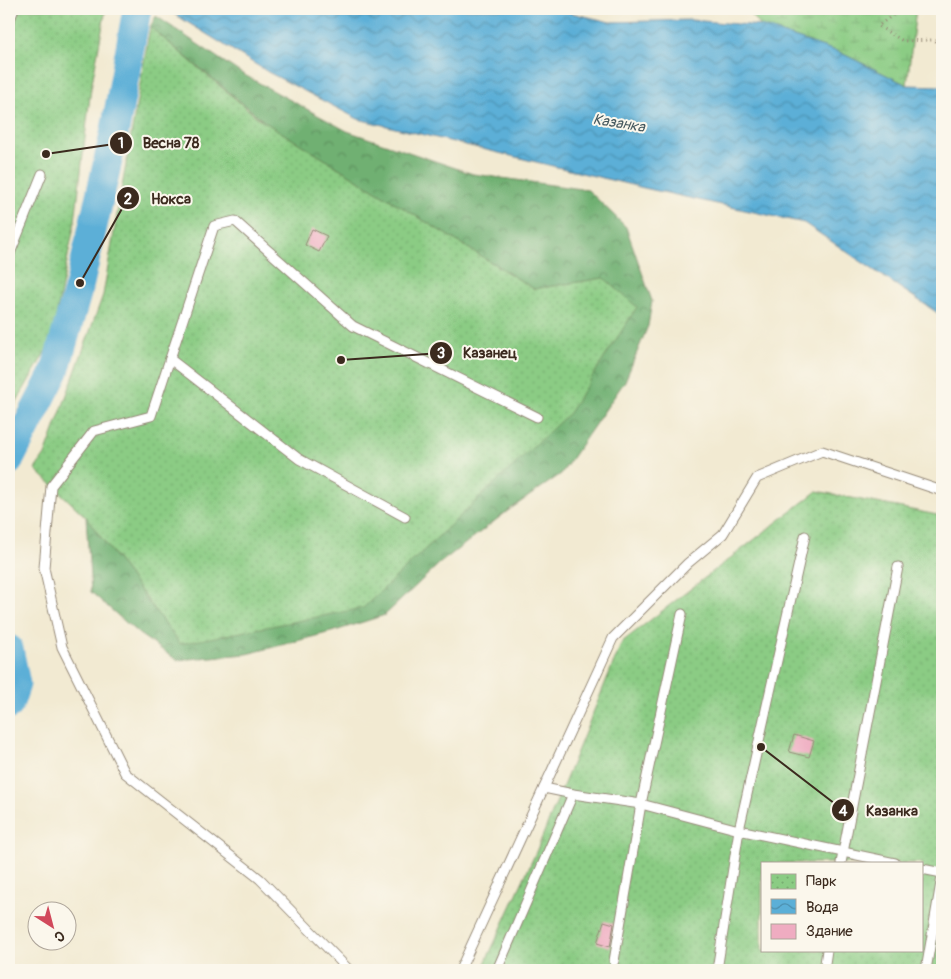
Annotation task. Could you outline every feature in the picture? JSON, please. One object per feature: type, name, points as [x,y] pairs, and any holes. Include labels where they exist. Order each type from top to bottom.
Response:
[{"type":"lane","points":[[9,22],[14,9]]},
{"type":"lane","points":[[9,256],[42,174]]},
{"type":"lane","points":[[348,970],[260,879],[125,773],[62,646],[44,568],[52,486],[94,431],[150,416],[214,226],[235,221],[353,326],[537,417]]},
{"type":"lane","points":[[170,359],[299,459],[405,517]]},
{"type":"lane","points":[[460,970],[613,638],[688,563],[724,534],[757,478],[822,452],[942,491]]},
{"type":"lane","points":[[717,970],[739,830],[805,536]]},
{"type":"lane","points":[[841,862],[898,567]]},
{"type":"lane","points":[[614,960],[641,804],[682,614]]},
{"type":"lane","points":[[544,788],[641,804],[739,830],[892,862]]},
{"type":"lane","points":[[497,970],[573,794]]},
{"type":"lane","points":[[924,869],[942,873]]},
{"type":"lane","points":[[926,970],[942,877]]},
{"type":"lane","points":[[824,970],[827,952]]},
{"type":"path","points":[[822,15],[826,9]]},
{"type":"path","points":[[901,9],[878,26],[904,41],[933,40],[942,43]]},
{"type":"green space","points":[[9,9],[106,9],[91,88],[75,221],[51,342],[9,415]]},
{"type":"green space","points":[[744,9],[916,9],[907,85],[839,52],[761,26]]},
{"type":"green space","points":[[156,16],[239,72],[347,131],[473,174],[588,190],[626,227],[652,301],[648,326],[625,381],[561,474],[509,510],[440,563],[385,615],[335,631],[247,654],[177,660],[139,634],[91,592],[86,517],[180,644],[604,278],[534,289],[266,123],[150,27]]},
{"type":"green space","points":[[150,27],[258,118],[534,289],[604,278],[637,307],[569,413],[363,608],[180,644],[86,517],[35,469],[45,455],[103,295]]},
{"type":"green space","points":[[817,491],[942,516],[942,970],[482,970],[536,852],[622,642]]},
{"type":"water","name":"Казанка","points":[[166,9],[555,9],[610,22],[691,20],[761,26],[839,52],[907,85],[942,86],[942,316],[804,223],[644,188],[358,119],[268,72]]},
{"type":"building","points":[[312,229],[327,236],[319,252],[305,245]]},
{"type":"building","points":[[794,735],[814,741],[809,757],[789,752]]},
{"type":"building","points":[[604,921],[614,924],[610,947],[597,943]]},
{"type":"waterway","points":[[9,461],[55,371],[80,283],[115,130],[137,9]]},
{"type":"waterway","points":[[9,649],[16,684],[9,705]]},
{"type":"place","name":"Весна 78","points":[[46,154]]},
{"type":"place","name":"Нокса","points":[[80,283]]},
{"type":"place","name":"Казанец","points":[[341,360]]},
{"type":"place","name":"Казанка","points":[[761,747]]}]
